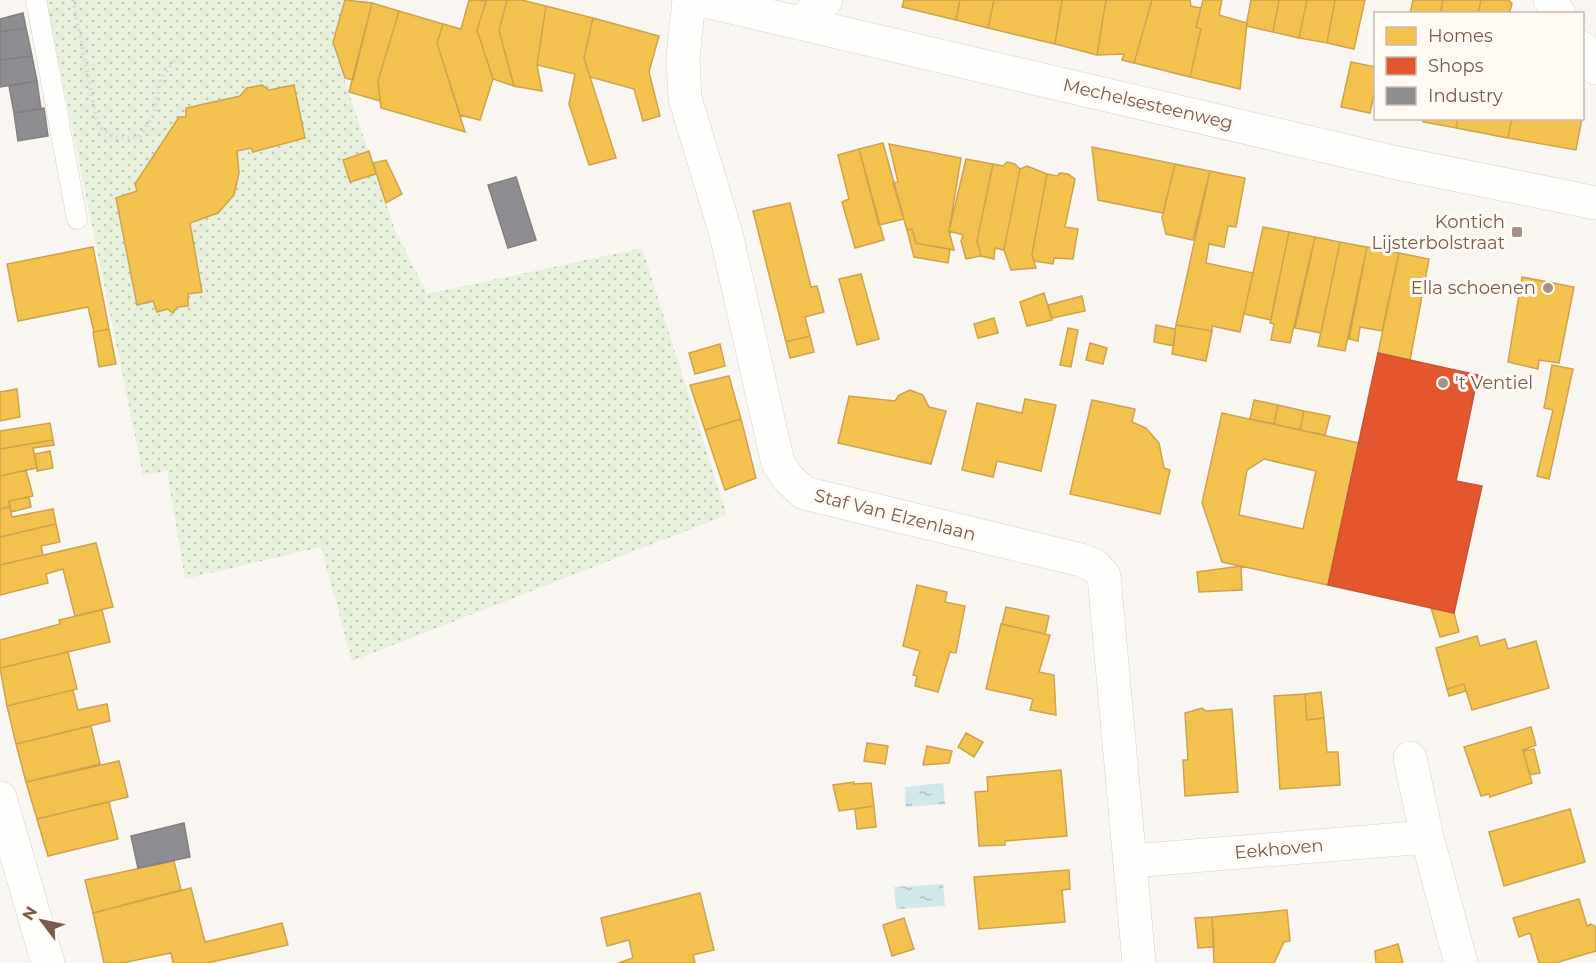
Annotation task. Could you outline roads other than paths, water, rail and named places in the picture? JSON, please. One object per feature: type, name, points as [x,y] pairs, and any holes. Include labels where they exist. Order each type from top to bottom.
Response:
[{"type":"street","name":"Staf Van Elzenlaan","points":[[689,0],[683,57],[685,98],[726,234],[778,463],[788,478],[804,493],[1081,560],[1094,565],[1104,576],[1139,963]]},
{"type":"street","name":"Mechelsesteenweg","points":[[701,0],[1393,162],[1596,202]]},
{"type":"street","points":[[801,22],[826,0]]},
{"type":"street","points":[[1584,51],[1596,68]]},
{"type":"street","points":[[1410,758],[1427,837],[1461,963]]},
{"type":"street","points":[[0,798],[48,963]]},
{"type":"street","name":"Eekhoven","points":[[1131,861],[1427,837]]},
{"type":"lane","points":[[36,0],[77,219]]},
{"type":"water","points":[[943,783],[945,804],[906,807],[905,787]]},
{"type":"water","points":[[943,884],[945,906],[896,909],[894,887]]},
{"type":"place","name":"Kontich Lijsterbolstraat","points":[[1517,232]]},
{"type":"place","name":"Ella schoenen","points":[[1548,288]]},
{"type":"place","name":"'t Ventiel","points":[[1443,383]]}]
